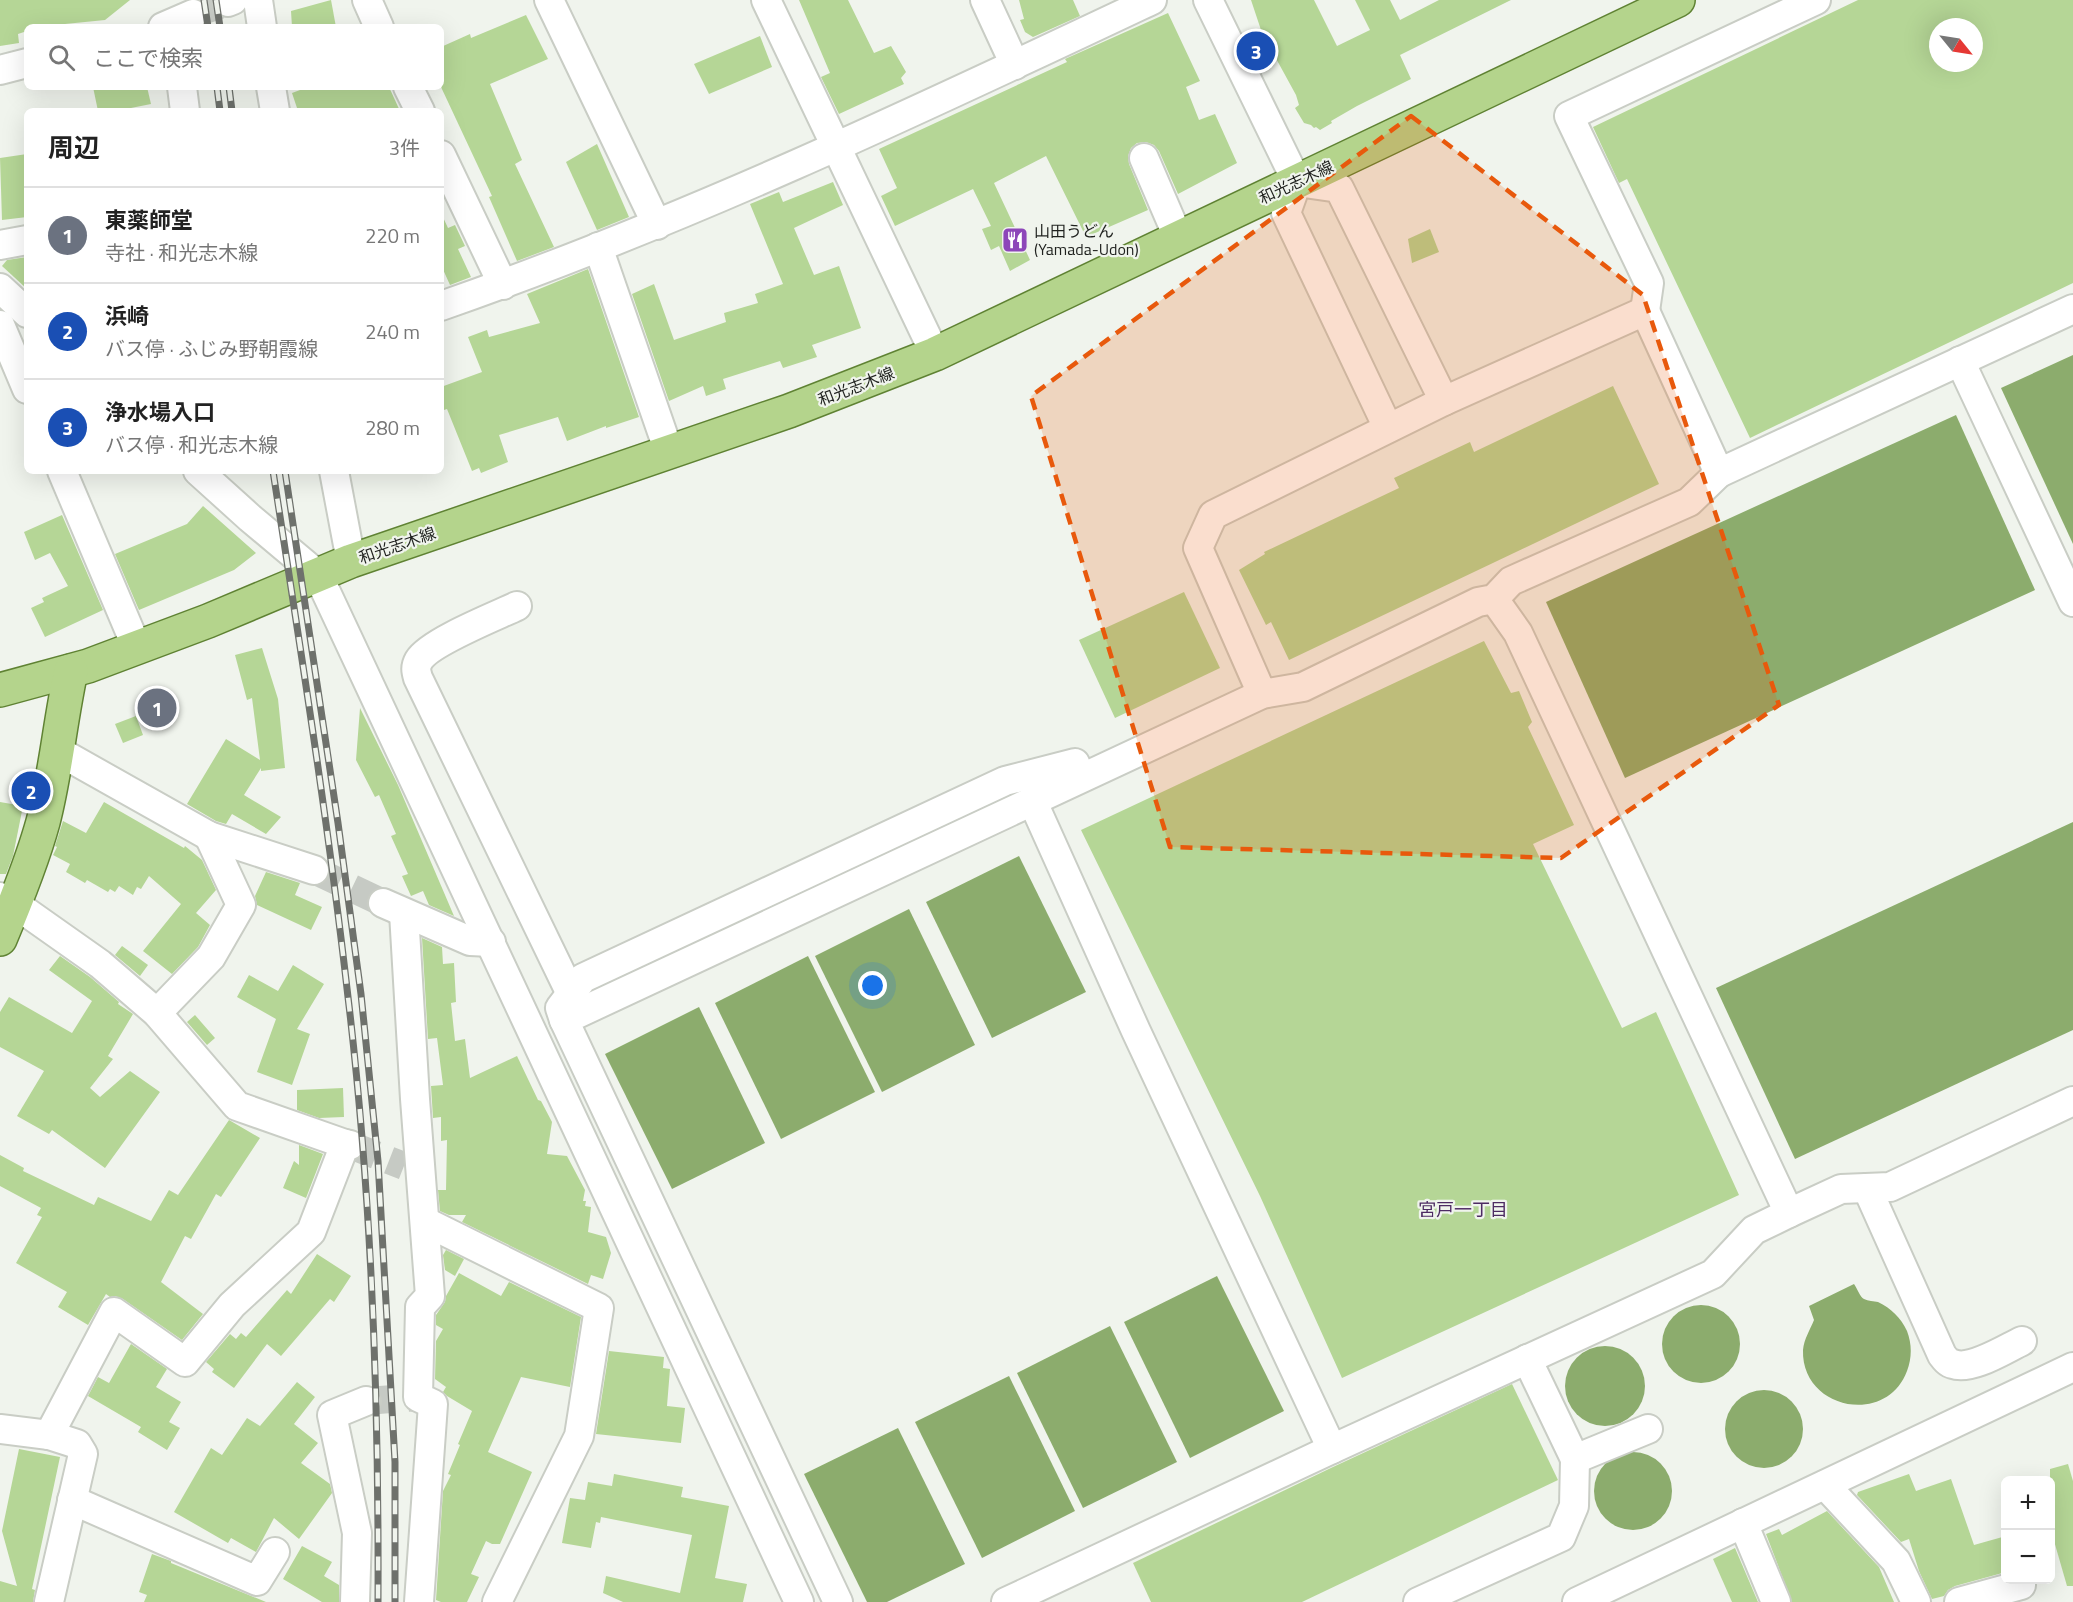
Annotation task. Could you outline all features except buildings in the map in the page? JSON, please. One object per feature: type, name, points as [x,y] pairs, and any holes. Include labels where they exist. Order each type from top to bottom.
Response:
[{"type":"main road","name":"和光志木線","points":[[0,690],[71,671],[137,648],[351,561],[789,411],[935,354],[1297,182],[1661,4]]},
{"type":"main road","points":[[0,939],[8,900],[43,822],[58,751],[71,671]]},
{"type":"street","points":[[258,0],[262,24]]},
{"type":"street","points":[[367,0],[379,24]]},
{"type":"street","points":[[549,0],[657,225]]},
{"type":"street","points":[[766,0],[935,354]]},
{"type":"street","points":[[985,0],[1015,65]]},
{"type":"street","points":[[444,305],[503,285],[657,225],[1015,65],[1152,0]]},
{"type":"street","points":[[1208,0],[1297,182],[1286,213],[1388,428]]},
{"type":"street","points":[[1719,474],[1645,311],[1649,283],[1569,116],[1816,0]]},
{"type":"street","points":[[0,70],[24,64]]},
{"type":"street","points":[[182,90],[185,108]]},
{"type":"street","points":[[272,90],[274,108]]},
{"type":"street","points":[[410,90],[418,108]]},
{"type":"street","points":[[1144,158],[1178,237]]},
{"type":"street","points":[[444,169],[452,206],[503,285]]},
{"type":"street","points":[[1297,182],[1339,188],[1444,401]]},
{"type":"street","points":[[0,245],[24,241]]},
{"type":"street","points":[[598,248],[669,452]]},
{"type":"street","points":[[0,288],[24,310]]},
{"type":"street","points":[[568,1007],[1032,800],[1262,694],[1303,687],[1478,602],[1494,599],[1511,581],[1689,502],[1719,474],[2073,309]]},
{"type":"street","points":[[1262,694],[1198,548],[1212,515],[1444,401],[1645,311]]},
{"type":"street","points":[[0,325],[24,382]]},
{"type":"street","points":[[1960,361],[2073,602]]},
{"type":"street","points":[[63,474],[137,648]]},
{"type":"street","points":[[201,474],[318,575],[799,1602]]},
{"type":"street","points":[[230,474],[234,504]]},
{"type":"street","points":[[335,474],[351,561]]},
{"type":"street","points":[[1494,599],[1518,633],[1789,1213]]},
{"type":"street","points":[[517,606],[438,645],[420,658],[416,669],[418,678],[838,1602]]},
{"type":"street","points":[[58,751],[209,836],[314,870]]},
{"type":"street","points":[[568,1007],[583,978],[1005,781],[1075,763],[1082,777]]},
{"type":"street","points":[[1032,800],[1136,1031],[1332,1449]]},
{"type":"street","points":[[157,1013],[211,957],[240,905],[209,836]]},
{"type":"street","points":[[8,900],[100,964],[157,1013],[237,1106],[348,1145],[311,1232],[232,1305],[185,1362],[114,1312],[49,1435]]},
{"type":"street","points":[[418,1602],[433,1404],[418,1397],[420,1307],[430,1296],[426,1222],[412,1171],[394,908],[470,941],[491,942]]},
{"type":"street","points":[[1006,1602],[1713,1274],[1754,1230],[1840,1189],[1890,1187],[2073,1101]]},
{"type":"street","points":[[1867,1188],[1946,1360],[1951,1364],[1963,1366],[1976,1363],[2022,1341]]},
{"type":"street","points":[[426,1222],[599,1308],[579,1436],[497,1602]]},
{"type":"street","points":[[1418,1602],[1561,1537],[1574,1506],[1575,1459],[1527,1359]]},
{"type":"street","points":[[1577,1602],[2073,1367]]},
{"type":"street","points":[[355,1602],[357,1533],[332,1415],[366,1401]]},
{"type":"street","points":[[0,1429],[49,1435],[77,1444],[83,1454],[49,1602]]},
{"type":"street","points":[[1575,1459],[1648,1429]]},
{"type":"street","points":[[1825,1485],[1896,1561],[1916,1602]]},
{"type":"street","points":[[72,1500],[257,1581],[275,1552]]},
{"type":"street","points":[[1743,1523],[1776,1602]]},
{"type":"street","points":[[1959,1602],[2021,1585]]},
{"type":"highlighted area","points":[[1411,116],[1643,295],[1779,705],[1561,858],[1170,847],[1031,396]]},
{"type":"shaded area","points":[[2073,355],[2073,544],[2001,388]]},
{"type":"shaded area","points":[[1956,415],[2035,590],[1625,778],[1546,602]]},
{"type":"shaded area","points":[[2073,822],[2073,1030],[1795,1159],[1716,988]]},
{"type":"shaded area","points":[[1019,856],[1086,992],[992,1038],[926,902]]},
{"type":"shaded area","points":[[909,909],[975,1045],[882,1092],[815,956]]},
{"type":"shaded area","points":[[808,956],[875,1092],[781,1139],[715,1003]]},
{"type":"shaded area","points":[[699,1007],[765,1143],[672,1189],[605,1054]]},
{"type":"shaded area","points":[[1217,1276],[1284,1411],[1190,1458],[1124,1322]]},
{"type":"shaded area","points":[[1854,1284],[1863,1298],[1883,1304],[1899,1318],[1905,1326],[1911,1346],[1909,1366],[1896,1389],[1882,1400],[1864,1405],[1846,1404],[1829,1397],[1815,1386],[1806,1370],[1803,1350],[1814,1320],[1809,1306]]},
{"type":"shaded area","points":[[1693,1305],[1709,1305],[1723,1311],[1734,1322],[1740,1336],[1740,1352],[1734,1366],[1723,1377],[1709,1383],[1693,1383],[1679,1377],[1668,1366],[1662,1352],[1662,1336],[1668,1322],[1679,1311]]},
{"type":"shaded area","points":[[1110,1326],[1177,1462],[1083,1508],[1017,1373]]},
{"type":"shaded area","points":[[1605,1346],[1620,1349],[1633,1358],[1642,1371],[1645,1386],[1642,1401],[1633,1414],[1620,1423],[1605,1426],[1590,1423],[1577,1414],[1568,1401],[1565,1386],[1568,1371],[1577,1358],[1590,1349]]},
{"type":"shaded area","points":[[1009,1376],[1075,1511],[982,1558],[915,1422]]},
{"type":"shaded area","points":[[1756,1390],[1772,1390],[1786,1396],[1797,1407],[1803,1421],[1803,1437],[1797,1451],[1786,1462],[1772,1468],[1756,1468],[1742,1462],[1731,1451],[1725,1437],[1725,1421],[1731,1407],[1742,1396]]},
{"type":"shaded area","points":[[898,1428],[965,1564],[887,1602],[867,1602],[804,1474]]},
{"type":"shaded area","points":[[1625,1452],[1641,1452],[1655,1458],[1666,1469],[1672,1483],[1672,1499],[1666,1513],[1655,1524],[1641,1530],[1625,1530],[1611,1524],[1600,1513],[1594,1499],[1594,1483],[1600,1469],[1611,1458]]},
{"type":"tunnel","points":[[193,14],[228,2]]},
{"type":"tunnel","points":[[314,870],[383,903]]},
{"type":"tunnel","points":[[350,1145],[404,1166]]},
{"type":"tunnel","points":[[366,1401],[418,1397]]},
{"type":"railway","points":[[204,0],[208,24]]},
{"type":"railway","points":[[216,0],[220,24]]},
{"type":"railway","points":[[217,90],[220,108]]},
{"type":"railway","points":[[229,90],[232,108]]},
{"type":"railway","points":[[273,474],[323,799],[356,1072],[372,1299],[377,1451],[378,1602]]},
{"type":"railway","points":[[285,474],[338,823],[361,994],[378,1161],[395,1462],[395,1602]]},
{"type":"place","name":"浄水場入口","points":[[1256,51]]},
{"type":"place","name":"山田うどん (Yamada-Udon)","points":[[1015,240]]},
{"type":"place","name":"東薬師堂","points":[[157,708]]},
{"type":"place","name":"浜崎","points":[[31,791]]},
{"type":"district","name":"宮戸一丁目","points":[[1463,1210]]}]
